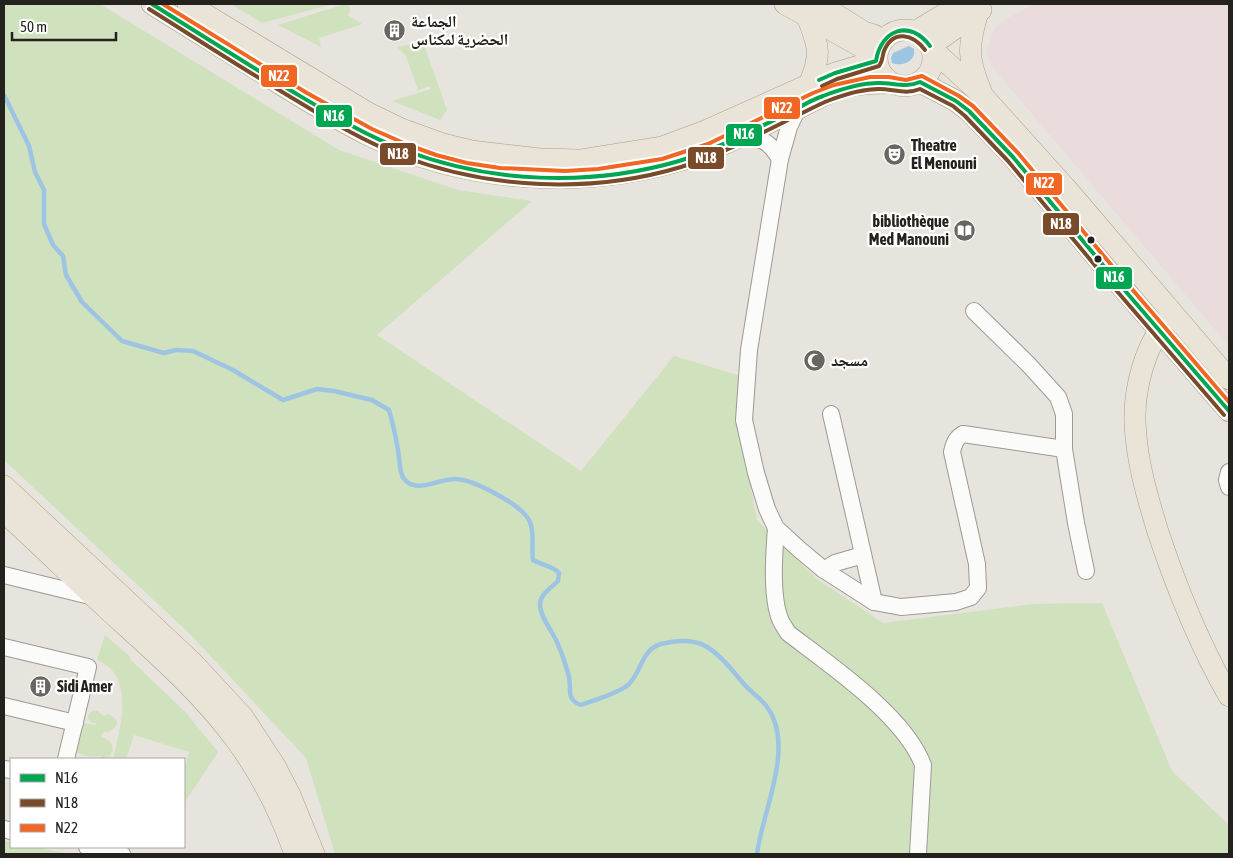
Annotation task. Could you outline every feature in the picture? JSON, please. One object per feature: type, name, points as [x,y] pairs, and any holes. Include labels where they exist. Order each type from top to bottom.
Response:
[{"type":"main road","points":[[152,4],[328,114],[372,137],[438,162],[510,175],[546,178],[591,177],[664,165],[700,154],[739,137],[817,98],[847,87],[890,83],[905,87],[920,82],[928,76],[934,57],[926,42]]},
{"type":"main road","points":[[188,4],[368,113],[399,128],[443,144],[472,151],[540,160],[580,160],[662,147],[705,131],[809,85],[879,51],[899,30],[926,42],[983,96],[1064,186],[1229,378]]},
{"type":"main road","points":[[785,4],[813,10],[864,32],[879,51],[878,70],[890,83]]},
{"type":"main road","points":[[926,42],[976,6]]},
{"type":"main road","points":[[976,6],[970,39],[970,58],[973,72],[983,96]]},
{"type":"main road","points":[[809,85],[814,72],[818,51],[813,10]]},
{"type":"main road","points":[[920,82],[940,92],[969,111],[1013,157],[1158,331],[1229,411]]},
{"type":"main road","points":[[1174,314],[1158,331],[1137,386],[1134,419],[1138,454],[1149,502],[1181,597],[1210,663],[1229,696]]},
{"type":"main road","points":[[4,486],[192,662],[243,717],[275,766],[290,795],[314,854]]},
{"type":"main road","points":[[4,512],[180,676],[210,708],[236,740],[258,775],[278,812],[295,854]]},
{"type":"street","points":[[798,108],[789,127],[780,158],[749,350],[744,420],[756,473],[767,509],[776,528],[824,570],[874,602],[901,607],[956,602],[971,597],[978,588],[977,564],[952,452],[957,438],[963,434],[1064,449]]},
{"type":"street","points":[[739,137],[759,138],[767,142],[780,158]]},
{"type":"street","points":[[974,311],[1029,364],[1058,397],[1064,414],[1064,449],[1074,515],[1086,571]]},
{"type":"street","points":[[832,414],[874,602]]},
{"type":"street","points":[[1229,472],[1229,487]]},
{"type":"street","points":[[776,528],[774,560],[776,598],[780,619],[788,633],[874,701],[913,744],[920,757],[923,765],[918,854]]},
{"type":"street","points":[[824,570],[834,563],[863,555]]},
{"type":"street","points":[[4,575],[96,598]]},
{"type":"street","points":[[4,646],[88,667],[66,758]]},
{"type":"street","points":[[4,706],[75,723]]},
{"type":"street","points":[[92,848],[122,854]]},
{"type":"shaded area","points":[[1034,4],[1229,4],[1229,346],[993,68],[987,55],[988,45],[995,28],[1003,21]]},
{"type":"green space","points":[[4,4],[100,4],[339,150],[458,190],[532,201],[377,335],[581,471],[674,356],[741,376],[739,428],[757,520],[817,579],[883,623],[1033,604],[1102,603],[1172,771],[1229,825],[1229,854],[335,854],[306,758],[190,634],[4,460]]},
{"type":"green space","points":[[231,4],[333,4],[262,23]]},
{"type":"green space","points":[[349,4],[350,12],[348,15],[362,24],[319,38],[321,47],[278,25]]},
{"type":"green space","points":[[423,42],[447,110],[440,120],[392,101],[431,89],[430,86],[418,90],[406,56],[397,47]]},
{"type":"green space","points":[[105,635],[129,656],[186,713],[218,752],[185,802],[185,767],[189,752],[134,735],[126,758],[113,758],[122,712],[121,688],[117,677],[109,667],[97,660]]},
{"type":"green space","points":[[93,711],[98,711],[103,716],[108,714],[112,716],[117,721],[114,728],[107,733],[104,731],[101,736],[111,742],[113,750],[109,757],[94,757],[77,752],[76,747],[83,723],[96,725],[96,723],[91,722],[88,718],[89,714]]},
{"type":"green space","points":[[4,841],[10,842],[10,848],[39,848],[70,854],[4,854]]},
{"type":"water","points":[[909,46],[914,49],[911,60],[900,64],[892,63],[893,53]]},
{"type":"waterway","points":[[4,95],[29,146],[35,172],[44,190],[44,224],[53,245],[63,256],[66,275],[82,302],[122,341],[164,353],[176,350],[193,351],[233,370],[283,400],[317,389],[372,400],[389,410],[396,438],[401,474],[410,484],[422,486],[449,479],[464,480],[497,494],[526,515],[532,532],[533,560],[559,573],[558,581],[544,594],[540,605],[542,615],[562,653],[569,678],[572,699],[581,705],[625,687],[633,679],[649,651],[661,644],[684,641],[702,644],[725,662],[767,707],[775,723],[778,741],[778,760],[757,854]]},
{"type":"transit line","name":"N16","points":[[152,4],[346,123],[404,150],[437,161],[505,175],[540,178],[576,178],[611,175],[645,169],[679,161],[707,151],[837,91],[872,83],[905,85],[920,82],[956,101],[969,111],[1013,157],[1229,411]]},
{"type":"transit line","name":"N22","points":[[163,4],[307,93],[372,129],[436,155],[467,163],[500,168],[565,171],[598,169],[662,159],[708,144],[813,93],[834,85],[870,77],[889,77],[906,80],[922,76],[959,96],[973,106],[1018,153],[1229,402]]},
{"type":"transit line","name":"N18","points":[[149,9],[250,72],[371,143],[435,167],[505,181],[540,184],[576,184],[647,176],[710,157],[820,104],[842,96],[873,89],[905,92],[920,89],[953,106],[1008,161],[1224,415]]},
{"type":"transit line","name":"N16","points":[[819,80],[835,73],[876,61],[884,41],[897,31],[914,32],[930,46]]},
{"type":"transit line","name":"N18","points":[[822,86],[837,79],[879,66],[888,44],[898,37],[909,37],[925,50]]},
{"type":"place","name":"الجماعة الحضرية لمكناس","points":[[395,30]]},
{"type":"place","name":"Theatre El Menouni","points":[[895,154]]},
{"type":"place","name":"bibliothèque Med Manouni","points":[[965,230]]},
{"type":"place","name":"مسجد","points":[[815,360]]},
{"type":"place","name":"Sidi Amer","points":[[41,686]]}]
